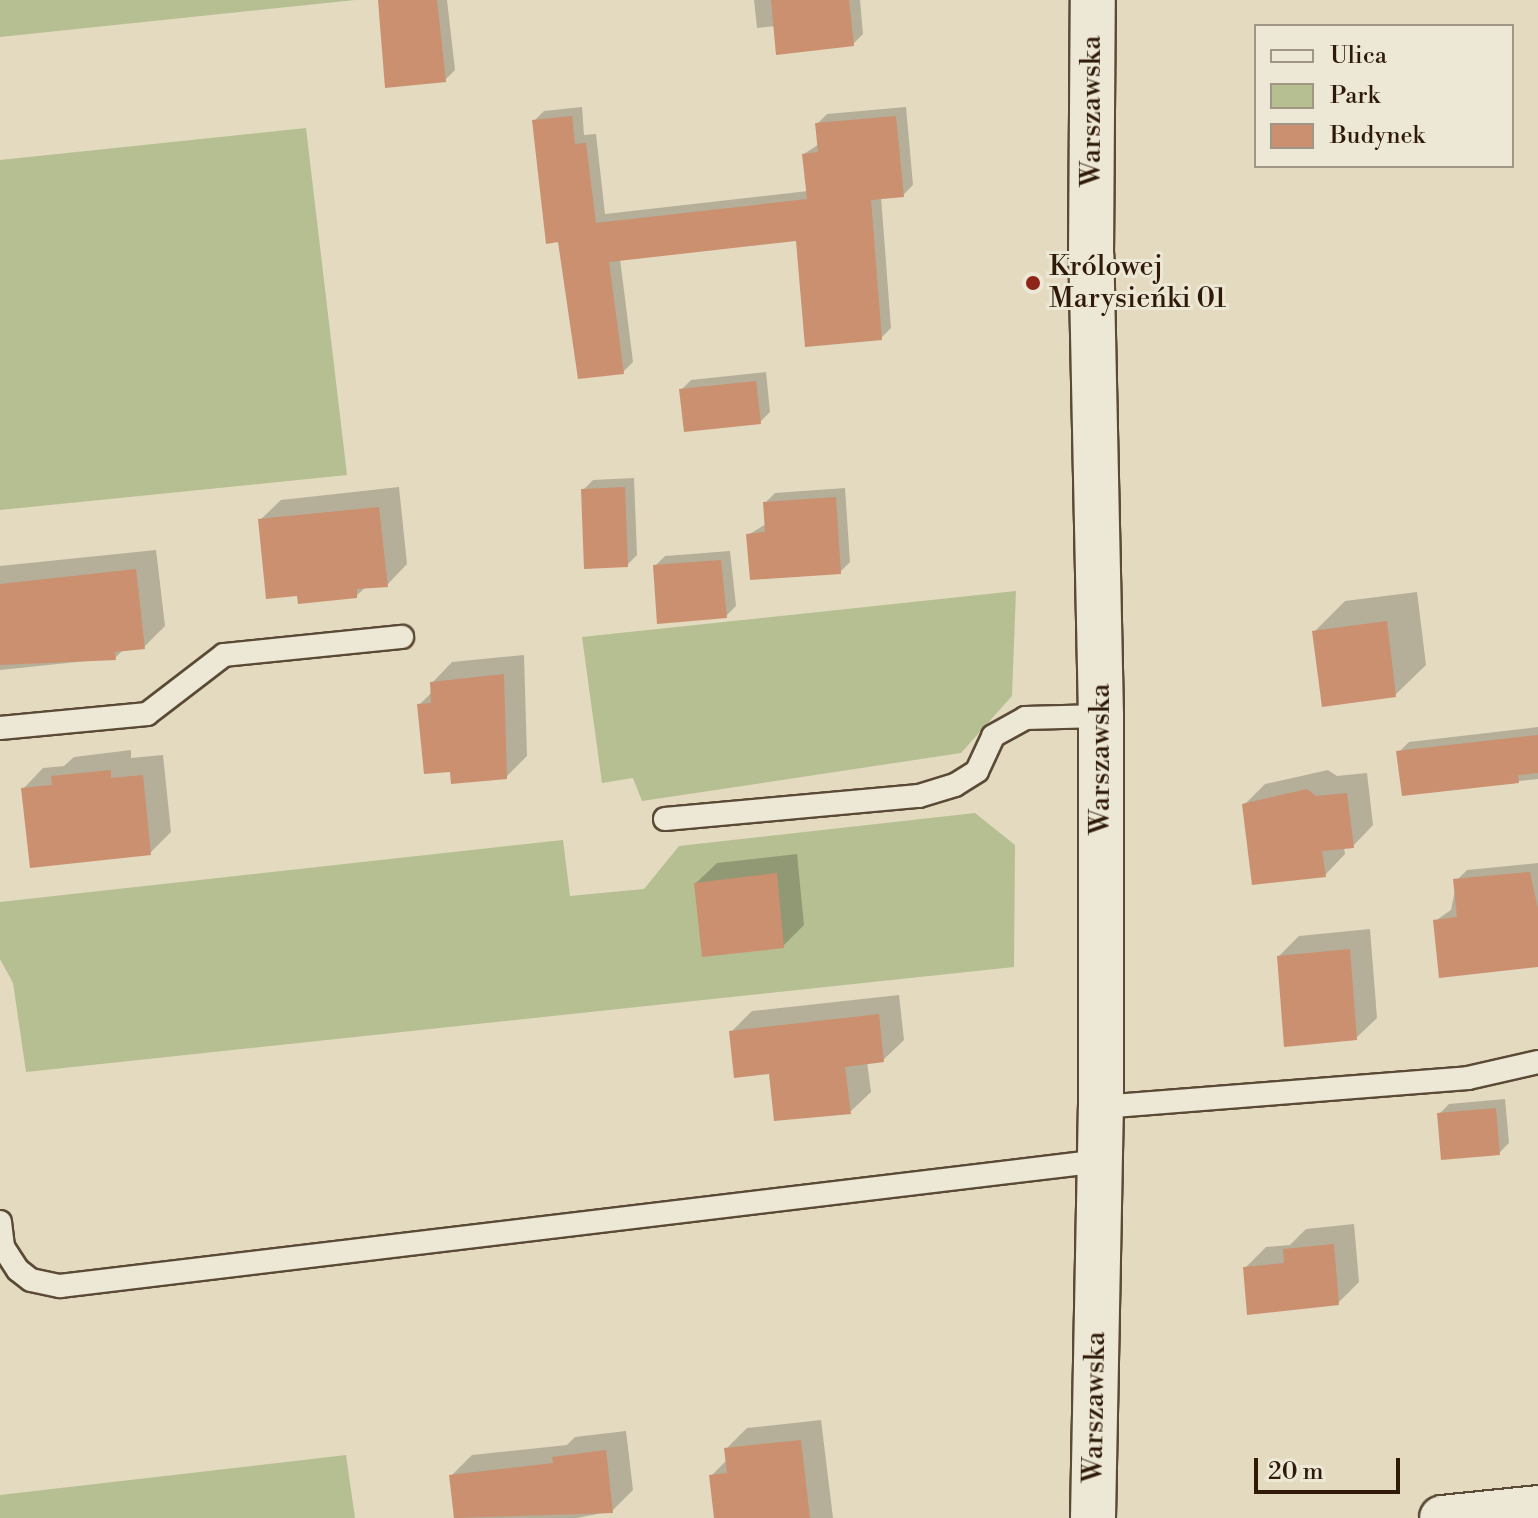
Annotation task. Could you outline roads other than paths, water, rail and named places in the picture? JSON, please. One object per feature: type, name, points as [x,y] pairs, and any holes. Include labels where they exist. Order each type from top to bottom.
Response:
[{"type":"main road","name":"Warszawska","points":[[1093,0],[1091,255],[1101,716],[1101,1161],[1093,1518]]},
{"type":"main road","points":[[1442,1518],[1538,1508]]},
{"type":"lane","points":[[0,728],[147,714],[224,655],[402,637]]},
{"type":"lane","points":[[665,819],[919,796],[955,785],[977,771],[993,736],[1025,718],[1101,716]]},
{"type":"lane","points":[[1101,1107],[1468,1078],[1538,1062]]},
{"type":"lane","points":[[0,1222],[3,1247],[31,1280],[60,1286],[1101,1161]]},
{"type":"place","name":"Królowej Marysieńki 01","points":[[1033,283]]}]
